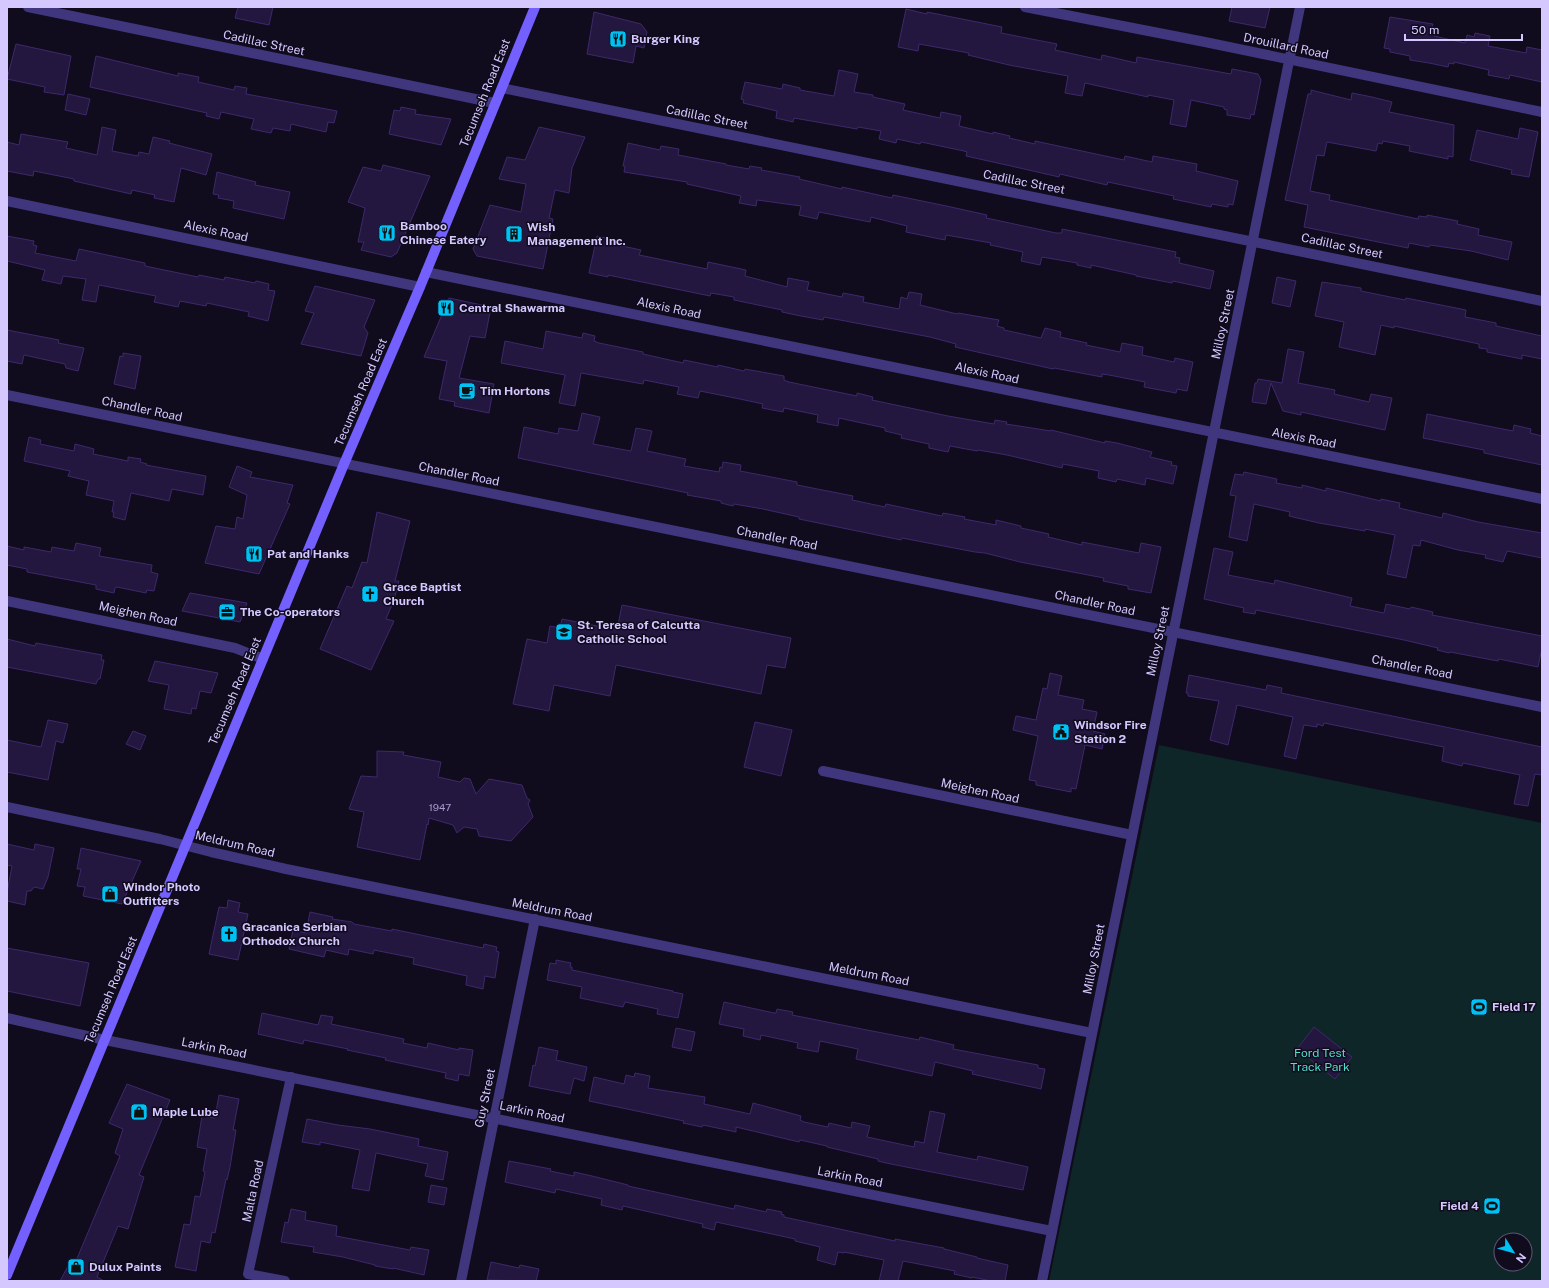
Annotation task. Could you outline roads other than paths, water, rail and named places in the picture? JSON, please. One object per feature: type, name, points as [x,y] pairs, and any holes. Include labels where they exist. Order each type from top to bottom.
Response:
[{"type":"main road","name":"Tecumseh Road East","points":[[7,1275],[344,464],[426,272],[535,7]]},
{"type":"street","name":"Cadillac Street","points":[[28,7],[496,103]]},
{"type":"street","name":"Drouillard Road","points":[[1025,7],[1205,42],[1289,61],[1542,112]]},
{"type":"street","name":"Milloy Street","points":[[1042,1281],[1300,7]]},
{"type":"street","name":"Cadillac Street","points":[[502,88],[1542,301]]},
{"type":"street","name":"Alexis Road","points":[[7,201],[420,286]]},
{"type":"street","name":"Alexis Road","points":[[426,272],[1542,499]]},
{"type":"street","name":"Chandler Road","points":[[7,394],[344,464],[1542,707]]},
{"type":"street","name":"Meighen Road","points":[[7,601],[235,648],[263,658]]},
{"type":"street","name":"Meighen Road","points":[[823,771],[1132,835]]},
{"type":"street","name":"Meldrum Road","points":[[7,807],[160,839],[286,869],[1092,1033]]},
{"type":"street","name":"Guy Street","points":[[461,1281],[535,919]]},
{"type":"street","name":"Larkin Road","points":[[7,1018],[105,1040],[1052,1231]]},
{"type":"street","name":"Malta Road","points":[[285,1281],[248,1274],[291,1077]]},
{"type":"place","name":"Burger King","points":[[618,39]]},
{"type":"place","name":"Bamboo Chinese Eatery","points":[[387,233]]},
{"type":"place","name":"Wish Management Inc.","points":[[514,234]]},
{"type":"place","name":"Central Shawarma","points":[[446,308]]},
{"type":"place","name":"Tim Hortons","points":[[467,391]]},
{"type":"place","name":"Pat and Hanks","points":[[254,554]]},
{"type":"place","name":"Grace Baptist Church","points":[[370,594]]},
{"type":"place","name":"The Co-operators","points":[[227,612]]},
{"type":"place","name":"St. Teresa of Calcutta Catholic School","points":[[564,632]]},
{"type":"place","name":"Windsor Fire Station 2","points":[[1061,732]]},
{"type":"place","name":"Windor Photo Outfitters","points":[[110,894]]},
{"type":"place","name":"Gracanica Serbian Orthodox Church","points":[[229,934]]},
{"type":"place","name":"Field 17","points":[[1479,1007]]},
{"type":"place","name":"Maple Lube","points":[[139,1112]]},
{"type":"place","name":"Field 4","points":[[1492,1206]]},
{"type":"place","name":"Dulux Paints","points":[[76,1267]]},
{"type":"park label","name":"Ford Test Track Park","points":[[1320,1060]]}]
